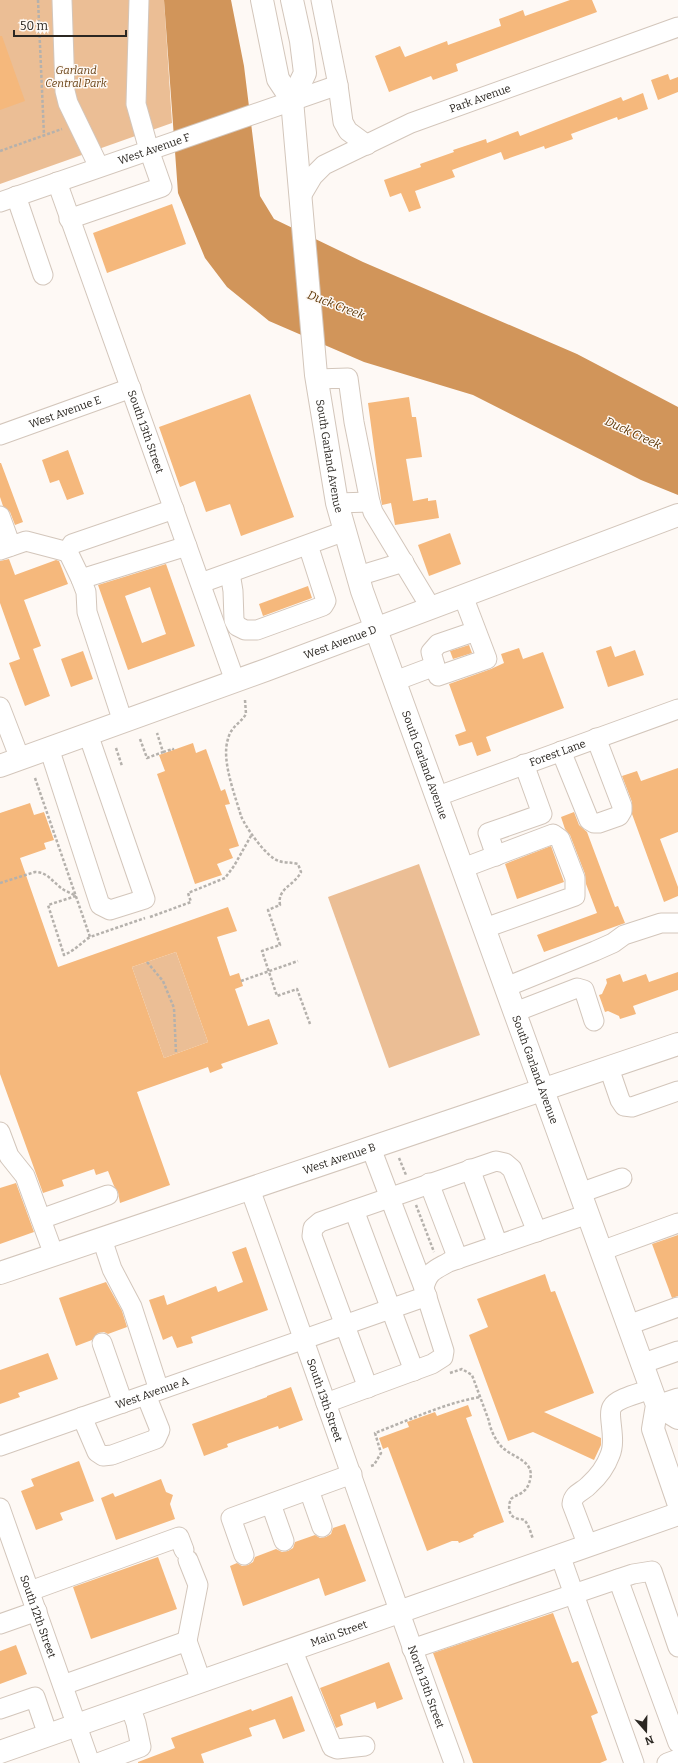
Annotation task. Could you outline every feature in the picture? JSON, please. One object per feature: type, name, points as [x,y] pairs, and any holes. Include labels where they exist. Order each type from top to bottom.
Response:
[{"type":"main road","name":"South Garland Avenue","points":[[262,0],[278,79],[300,97],[301,222],[316,377],[337,503],[358,576],[376,628],[654,1397],[653,1429],[678,1502]]},
{"type":"main road","points":[[292,0],[301,41],[305,73],[300,97]]},
{"type":"main road","name":"West Avenue D","points":[[10,762],[123,722],[240,690],[376,628],[673,517]]},
{"type":"main road","name":"West Avenue B","points":[[0,1273],[678,1044]]},
{"type":"main road","points":[[654,1397],[678,1418]]},
{"type":"main road","name":"Main Street","points":[[0,1752],[76,1724],[678,1514]]},
{"type":"street","points":[[62,0],[68,104],[99,167]]},
{"type":"street","points":[[69,219],[162,187],[149,150],[136,104],[139,0]]},
{"type":"street","points":[[320,0],[338,85],[343,122],[348,131],[366,145]]},
{"type":"street","name":"Park Avenue","points":[[300,198],[313,176],[324,165],[411,123],[678,27]]},
{"type":"street","points":[[300,97],[338,85]]},
{"type":"street","name":"West Avenue F","points":[[8,199],[300,97]]},
{"type":"street","name":"South 13th Street","points":[[57,182],[69,219],[240,690]]},
{"type":"street","points":[[8,199],[43,275]]},
{"type":"street","points":[[316,377],[348,378],[355,429],[373,512],[431,608]]},
{"type":"street","name":"West Avenue E","points":[[0,435],[131,388]]},
{"type":"street","points":[[337,503],[370,502]]},
{"type":"street","points":[[68,552],[72,544],[174,509]]},
{"type":"street","points":[[0,516],[6,548],[26,542],[68,552]]},
{"type":"street","points":[[201,583],[345,531]]},
{"type":"street","points":[[230,572],[233,591],[234,620],[237,626],[245,630],[257,630],[323,606],[326,601],[308,544]]},
{"type":"street","points":[[81,579],[188,546]]},
{"type":"street","points":[[68,552],[86,592],[87,612],[123,722]]},
{"type":"street","points":[[358,576],[404,562]]},
{"type":"street","points":[[464,596],[487,659],[438,676],[431,652],[438,644],[476,631]]},
{"type":"street","points":[[395,681],[435,666]]},
{"type":"street","points":[[0,707],[10,762]]},
{"type":"street","name":"Forest Lane","points":[[438,796],[678,709]]},
{"type":"street","points":[[49,748],[100,905],[110,910],[145,900],[88,734]]},
{"type":"street","points":[[561,751],[589,820],[594,823],[599,823],[619,816],[622,811],[622,806],[596,738]]},
{"type":"street","points":[[496,856],[488,833],[542,814],[524,764]]},
{"type":"street","points":[[464,868],[553,834],[560,839],[575,878],[575,896],[485,928]]},
{"type":"street","points":[[506,986],[595,951],[624,935],[661,923],[678,923]]},
{"type":"street","points":[[515,1012],[577,988],[584,990],[594,1021]]},
{"type":"street","points":[[609,1068],[620,1100],[624,1106],[632,1107],[678,1091]]},
{"type":"street","points":[[0,1132],[9,1156],[25,1176],[54,1255]]},
{"type":"street","points":[[326,1403],[432,1364],[443,1357],[444,1351],[427,1296],[371,1148]]},
{"type":"street","points":[[368,1388],[312,1236],[313,1228],[320,1222],[496,1160],[505,1162],[512,1169],[537,1232]]},
{"type":"street","points":[[470,1169],[498,1245]]},
{"type":"street","points":[[580,1193],[622,1178]]},
{"type":"street","points":[[429,1183],[458,1259]]},
{"type":"street","name":"South 13th Street","points":[[250,1189],[352,1474],[398,1611]]},
{"type":"street","points":[[41,1219],[108,1195]]},
{"type":"street","points":[[354,1210],[414,1371]]},
{"type":"street","points":[[427,1296],[426,1278],[432,1271],[458,1259],[588,1214]]},
{"type":"street","points":[[601,1251],[678,1223]]},
{"type":"street","points":[[82,1417],[98,1452],[102,1456],[112,1455],[156,1439],[160,1430],[132,1307],[112,1269],[102,1239]]},
{"type":"street","name":"West Avenue A","points":[[0,1446],[427,1296]]},
{"type":"street","points":[[628,1325],[678,1307]]},
{"type":"street","points":[[102,1343],[123,1403]]},
{"type":"street","points":[[642,1364],[678,1351]]},
{"type":"street","points":[[588,1546],[572,1504],[572,1499],[575,1495],[588,1486],[610,1455],[614,1444],[610,1416],[611,1408],[617,1401],[654,1397],[678,1398]]},
{"type":"street","points":[[244,1555],[231,1518],[352,1474]]},
{"type":"street","points":[[309,1490],[322,1527]]},
{"type":"street","points":[[271,1504],[284,1541]]},
{"type":"street","name":"South 12th Street","points":[[0,1509],[90,1763]]},
{"type":"street","points":[[30,1591],[179,1537],[198,1585],[187,1641],[201,1681]]},
{"type":"street","points":[[560,1555],[634,1763]]},
{"type":"street","points":[[412,1649],[574,1593],[633,1574],[652,1571],[678,1647]]},
{"type":"street","points":[[618,1579],[678,1742]]},
{"type":"street","points":[[0,1624],[37,1611]]},
{"type":"street","name":"North 13th Street","points":[[398,1611],[454,1763]]},
{"type":"street","points":[[0,1709],[35,1697],[44,1698],[64,1688],[187,1641]]},
{"type":"street","points":[[292,1649],[332,1747],[337,1749],[366,1746]]},
{"type":"street","points":[[35,1697],[48,1734]]},
{"type":"street","points":[[98,1763],[141,1747],[136,1723],[130,1706]]},
{"type":"street","points":[[667,1763],[678,1759]]},
{"type":"path","points":[[38,0],[44,135]]},
{"type":"path","points":[[0,151],[63,129]]},
{"type":"path","points":[[240,690],[246,714],[233,728],[228,738],[226,748],[228,766],[241,816],[244,824],[267,854],[280,862],[292,862],[298,864],[301,872],[298,878],[282,891],[279,896],[280,905],[268,910],[280,945],[262,951],[278,996],[297,989],[310,1024]]},
{"type":"path","points":[[157,733],[163,752]]},
{"type":"path","points":[[140,739],[147,758],[173,750]]},
{"type":"path","points":[[116,748],[122,766]]},
{"type":"path","points":[[0,883],[35,872],[46,874],[62,889],[76,896],[48,905],[64,955],[73,952],[78,945],[90,937]]},
{"type":"path","points":[[241,981],[298,961]]},
{"type":"path","points":[[147,962],[163,980],[174,1008],[176,1053]]},
{"type":"path","points":[[398,1155],[407,1180]]},
{"type":"path","points":[[414,1200],[435,1257]]},
{"type":"path","points":[[462,1369],[472,1375],[481,1397],[490,1427],[499,1444],[508,1452],[524,1461],[530,1469],[531,1478],[527,1488],[524,1492],[511,1499],[509,1506],[514,1518],[522,1519],[526,1522],[533,1539]]},
{"type":"path","points":[[371,1466],[374,1465],[381,1453],[374,1433],[470,1399],[481,1397]]},
{"type":"green space","name":"Garland Central Park","points":[[0,0],[164,0],[172,123],[0,184]]},
{"type":"green space","points":[[419,864],[480,1035],[389,1068],[328,897]]},
{"type":"green space","points":[[176,952],[208,1042],[164,1058],[132,967]]},
{"type":"water","name":"Duck Creek","points":[[164,0],[231,0],[244,66],[260,196],[274,219],[363,262],[577,354],[678,407],[678,495],[641,480],[473,395],[364,362],[269,321],[227,287],[205,258],[178,193]]},
{"type":"building","points":[[570,0],[592,0],[597,12],[456,64],[458,71],[433,80],[431,76],[389,92],[375,56],[400,46],[405,57],[447,41],[448,45],[501,26],[499,19],[523,10],[525,16]]},
{"type":"building","points":[[0,36],[2,36],[25,101],[0,110]]},
{"type":"building","points":[[668,74],[670,80],[678,77],[678,92],[658,100],[651,80]]},
{"type":"building","points":[[643,93],[648,109],[618,120],[617,117],[571,134],[573,139],[545,149],[544,146],[504,160],[501,152],[452,170],[455,177],[415,191],[421,208],[409,212],[401,193],[390,197],[384,180],[421,167],[420,164],[454,152],[453,150],[486,139],[487,143],[518,131],[520,136],[621,97],[623,101]]},
{"type":"building","points":[[172,204],[186,244],[107,273],[93,233]]},
{"type":"building","points":[[250,394],[294,517],[241,536],[230,504],[206,512],[195,481],[180,487],[159,427]]},
{"type":"building","points":[[409,397],[412,417],[416,417],[422,457],[406,459],[413,501],[428,498],[428,501],[436,500],[439,518],[395,525],[391,503],[382,505],[368,403]]},
{"type":"building","points":[[68,450],[84,494],[67,500],[59,480],[50,483],[42,460]]},
{"type":"building","points":[[0,463],[23,522],[15,525],[10,512],[3,506],[0,497]]},
{"type":"building","points":[[450,533],[461,564],[429,576],[418,545]]},
{"type":"building","points":[[9,559],[15,575],[56,560],[59,561],[68,584],[24,600],[41,646],[33,649],[50,696],[25,706],[9,663],[20,659],[0,603],[0,561]]},
{"type":"building","points":[[166,564],[195,646],[128,670],[98,585]],"holes":[[[150,587],[166,634],[142,643],[125,596]]]},
{"type":"building","points":[[308,586],[312,598],[263,616],[259,604]]},
{"type":"building","points":[[469,645],[472,653],[453,659],[450,651]]},
{"type":"building","points":[[611,646],[615,657],[635,650],[644,675],[608,687],[596,651]]},
{"type":"building","points":[[519,648],[523,659],[543,652],[564,708],[486,737],[491,751],[477,756],[472,742],[459,746],[455,735],[466,731],[449,684],[504,663],[501,654]]},
{"type":"building","points":[[83,651],[93,679],[71,687],[61,659]]},
{"type":"building","points":[[193,743],[196,753],[206,749],[221,791],[225,789],[230,804],[225,805],[239,846],[229,849],[233,858],[217,864],[222,875],[195,884],[157,774],[165,771],[159,755]]},
{"type":"building","points":[[678,768],[678,832],[660,839],[678,887],[678,896],[664,902],[632,814],[632,802],[622,776],[637,771],[641,781]]},
{"type":"building","points":[[30,803],[34,815],[44,812],[54,840],[44,843],[46,849],[20,858],[58,967],[228,907],[237,931],[217,937],[230,976],[239,973],[243,986],[235,989],[248,1026],[269,1019],[278,1044],[221,1064],[223,1068],[210,1073],[208,1067],[137,1092],[170,1185],[120,1203],[118,1192],[108,1171],[96,1175],[94,1169],[62,1180],[64,1186],[43,1193],[0,1074],[0,813]],"holes":[[[176,952],[208,1042],[164,1058],[132,967]]]},
{"type":"building","points":[[574,812],[579,825],[587,832],[615,907],[618,906],[625,923],[544,952],[537,935],[597,913],[586,884],[585,874],[570,835],[565,829],[561,817]]},
{"type":"building","points":[[551,846],[564,882],[517,899],[505,864]]},
{"type":"building","points":[[678,972],[678,990],[633,1006],[636,1014],[620,1019],[619,1016],[608,1011],[605,1012],[599,995],[602,994],[607,983],[606,979],[620,974],[623,982],[646,974],[649,982]]},
{"type":"building","points":[[16,1183],[34,1232],[0,1244],[0,1188]]},
{"type":"building","points":[[678,1235],[678,1296],[672,1298],[652,1244]]},
{"type":"building","points":[[246,1247],[268,1310],[191,1337],[193,1343],[177,1348],[172,1336],[163,1340],[149,1300],[164,1295],[167,1305],[216,1286],[218,1292],[243,1282],[232,1252]]},
{"type":"building","points":[[545,1274],[551,1292],[555,1291],[594,1393],[544,1412],[601,1438],[601,1445],[594,1460],[533,1432],[508,1441],[469,1335],[488,1327],[477,1299]]},
{"type":"building","points":[[106,1282],[122,1311],[127,1327],[108,1334],[104,1332],[98,1333],[92,1340],[76,1346],[59,1298]]},
{"type":"building","points":[[48,1353],[58,1379],[18,1393],[20,1397],[0,1404],[0,1370]]},
{"type":"building","points":[[291,1387],[303,1420],[279,1429],[278,1426],[227,1444],[228,1447],[204,1456],[192,1424]]},
{"type":"building","points":[[468,1405],[472,1416],[466,1418],[504,1522],[478,1532],[473,1535],[474,1537],[459,1543],[458,1541],[452,1541],[427,1551],[388,1447],[383,1449],[379,1438],[409,1427],[407,1422],[435,1412],[437,1416]]},
{"type":"building","points":[[79,1461],[94,1501],[60,1513],[63,1520],[36,1530],[21,1491],[34,1486],[31,1479]]},
{"type":"building","points":[[161,1479],[166,1492],[173,1495],[170,1504],[175,1519],[116,1540],[101,1498],[113,1493],[115,1497]]},
{"type":"building","points":[[345,1524],[366,1581],[325,1596],[319,1578],[243,1606],[230,1566],[237,1563],[242,1566],[248,1565],[253,1562],[255,1557],[276,1549],[282,1552],[288,1551],[293,1548],[295,1542],[315,1535],[320,1538],[326,1537],[331,1534],[333,1528]]},
{"type":"building","points":[[158,1557],[177,1609],[91,1639],[73,1587]]},
{"type":"building","points":[[553,1613],[572,1663],[578,1661],[598,1713],[591,1716],[607,1760],[600,1763],[473,1763],[433,1653]]},
{"type":"building","points":[[16,1645],[27,1674],[0,1684],[0,1651]]},
{"type":"building","points":[[389,1662],[403,1699],[377,1709],[375,1702],[340,1715],[343,1725],[336,1728],[320,1688]]},
{"type":"building","points":[[292,1696],[305,1731],[283,1739],[275,1719],[249,1728],[252,1736],[201,1754],[204,1763],[138,1763],[175,1748],[171,1738]]}]
